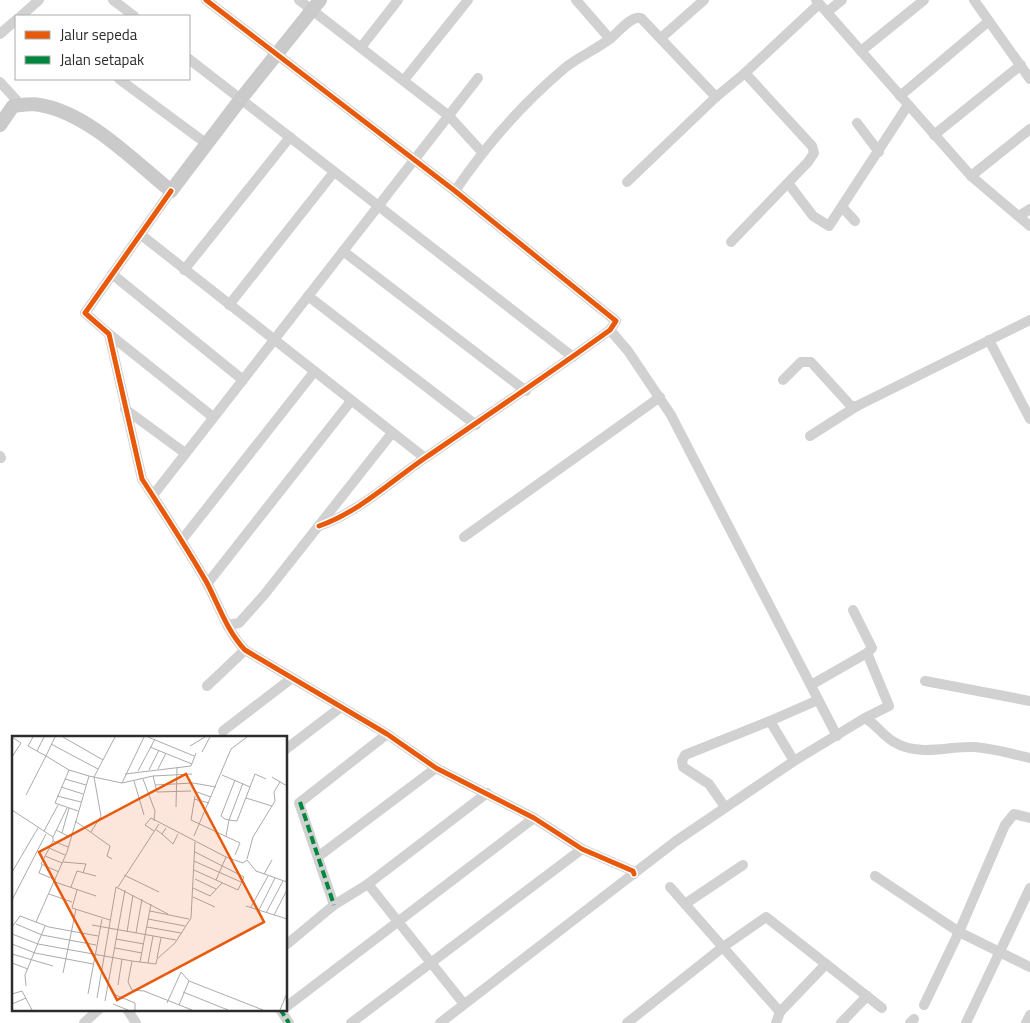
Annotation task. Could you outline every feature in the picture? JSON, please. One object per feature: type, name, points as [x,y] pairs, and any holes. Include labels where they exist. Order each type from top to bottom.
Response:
[{"type":"street","points":[[22,15],[40,0]]},
{"type":"street","points":[[114,0],[133,15]]},
{"type":"street","points":[[206,0],[454,191],[615,320],[616,323],[610,330],[526,391],[425,458],[346,516],[319,526]]},
{"type":"street","points":[[299,0],[316,5],[362,46],[449,116],[482,151]]},
{"type":"street","points":[[362,46],[398,0]]},
{"type":"street","points":[[404,80],[468,0]]},
{"type":"street","points":[[576,0],[610,39]]},
{"type":"street","points":[[661,38],[704,0]]},
{"type":"street","points":[[827,12],[842,0]]},
{"type":"street","points":[[861,51],[924,0]]},
{"type":"street","points":[[974,0],[1022,65],[1030,79]]},
{"type":"street","points":[[627,182],[716,97],[746,73],[817,2],[971,176],[1030,226]]},
{"type":"street","points":[[213,417],[109,334],[86,315],[85,312],[206,144],[316,5]]},
{"type":"street","points":[[454,191],[482,151],[515,115],[567,66],[610,39],[633,18],[638,17],[661,38],[716,97]]},
{"type":"street","points":[[900,96],[989,20]]},
{"type":"street","points":[[0,34],[15,21]]},
{"type":"street","points":[[190,60],[573,357]]},
{"type":"street","points":[[934,135],[1022,65]]},
{"type":"street","points":[[731,242],[808,162],[814,153],[812,146],[746,73]]},
{"type":"street","points":[[154,494],[478,78]]},
{"type":"street","points":[[119,80],[206,144]]},
{"type":"street","points":[[0,82],[21,105]]},
{"type":"street","points":[[788,183],[813,216],[829,226],[879,152],[908,104]]},
{"type":"street","points":[[0,125],[12,107],[21,105],[41,105],[68,113],[98,133],[171,191]]},
{"type":"street","points":[[857,122],[879,152]]},
{"type":"street","points":[[971,176],[1030,129]]},
{"type":"street","points":[[184,270],[290,137]]},
{"type":"street","points":[[229,305],[334,172]]},
{"type":"street","points":[[842,207],[855,221]]},
{"type":"street","points":[[1020,216],[1030,209]]},
{"type":"street","points":[[140,234],[425,458]]},
{"type":"street","points":[[343,251],[526,391]]},
{"type":"street","points":[[112,274],[242,380]]},
{"type":"street","points":[[308,296],[476,425]]},
{"type":"street","points":[[810,436],[857,406],[1030,320]]},
{"type":"street","points":[[610,330],[660,397],[837,736]]},
{"type":"street","points":[[109,334],[139,470],[207,584],[227,625],[244,650],[387,734],[436,768],[534,818],[582,848],[633,871],[634,874]]},
{"type":"street","points":[[989,340],[1030,419]]},
{"type":"street","points":[[783,380],[801,362],[811,362],[851,406],[857,406]]},
{"type":"street","points":[[181,541],[314,372]]},
{"type":"street","points":[[464,537],[660,397]]},
{"type":"street","points":[[207,584],[351,401]]},
{"type":"street","points":[[125,408],[185,453]]},
{"type":"street","points":[[227,625],[235,625],[242,619],[319,526],[392,433]]},
{"type":"street","points":[[811,686],[867,653],[872,648],[853,610]]},
{"type":"street","points":[[208,686],[244,650]]},
{"type":"street","points":[[440,1023],[676,840],[794,761],[865,718],[889,706],[867,653]]},
{"type":"street","points":[[223,731],[292,678]]},
{"type":"street","points":[[925,681],[1030,701]]},
{"type":"street","points":[[725,807],[709,784],[683,767],[682,761],[685,755],[818,700]]},
{"type":"street","points":[[288,747],[341,707]]},
{"type":"street","points":[[865,718],[875,724],[894,742],[915,749],[941,751],[976,747],[1030,758]]},
{"type":"street","points":[[770,720],[794,761]]},
{"type":"street","points":[[334,905],[319,856],[299,803],[387,734]]},
{"type":"street","points":[[319,856],[436,768]]},
{"type":"street","points":[[288,943],[334,905],[368,884],[486,793]]},
{"type":"street","points":[[924,1004],[959,932],[1005,825],[1014,814],[1030,818]]},
{"type":"street","points":[[288,1005],[534,818]]},
{"type":"street","points":[[351,1023],[431,965],[582,848]]},
{"type":"street","points":[[685,904],[743,865]]},
{"type":"street","points":[[875,876],[959,932],[1030,968]]},
{"type":"street","points":[[368,884],[464,1004]]},
{"type":"street","points":[[670,888],[780,1012]]},
{"type":"street","points":[[966,1023],[1001,954],[1030,888]]},
{"type":"street","points":[[627,1023],[723,947],[766,917],[882,1008]]},
{"type":"street","points":[[776,1023],[780,1012],[826,964]]},
{"type":"street","points":[[842,1023],[867,996]]},
{"type":"street","points":[[84,1023],[99,1010]]},
{"type":"street","points":[[128,1010],[136,1023]]},
{"type":"street","points":[[283,1010],[289,1023]]},
{"type":"street","points":[[1026,1023],[1030,1015]]},
{"type":"marked path","points":[[300,802],[334,905]]},
{"type":"marked path","points":[[281,1010],[289,1023]]},
{"type":"cycle path","points":[[206,0],[455,191],[616,321],[610,330],[425,458],[361,505],[319,526]]},
{"type":"cycle path","points":[[171,191],[85,313],[109,334],[142,479],[207,583],[233,635],[245,650],[387,734],[436,768],[534,818],[582,849],[633,871],[634,874]]}]
